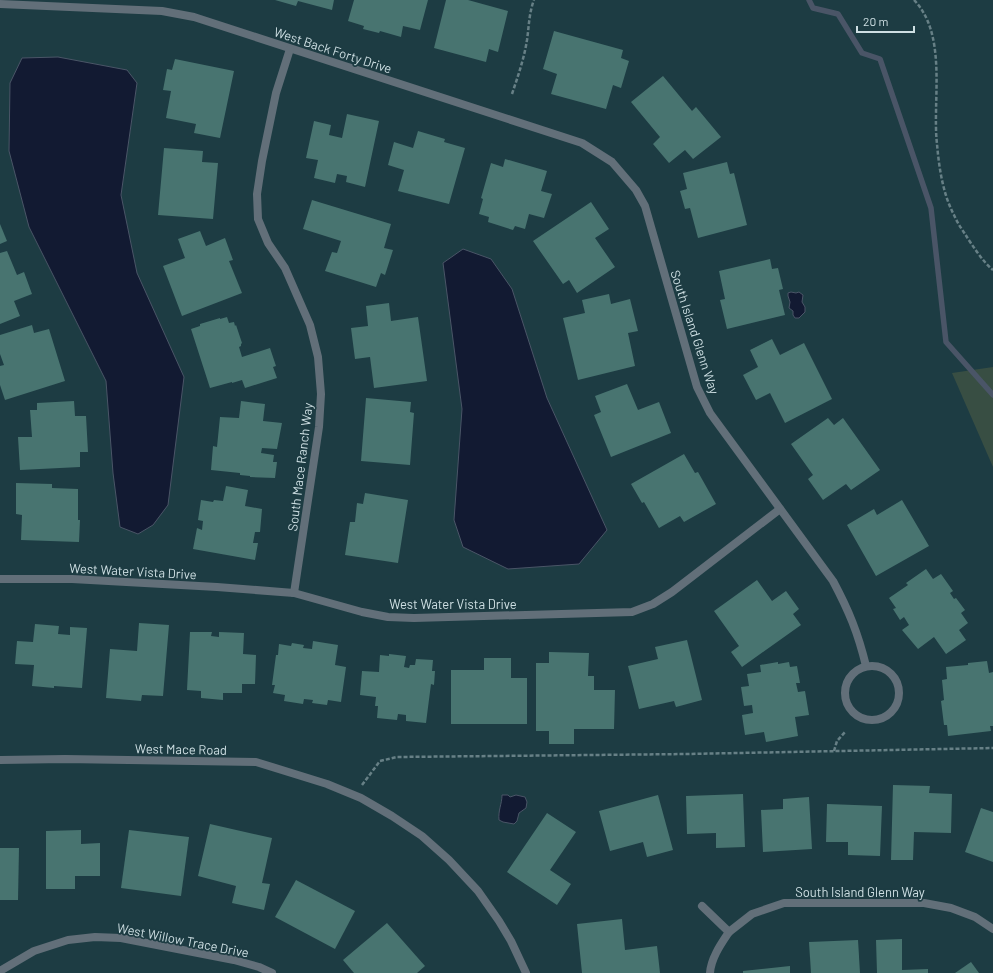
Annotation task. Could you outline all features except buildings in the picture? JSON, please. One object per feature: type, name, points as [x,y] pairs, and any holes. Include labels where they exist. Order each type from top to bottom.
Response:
[{"type":"street","name":"West Back Forty Drive","points":[[0,4],[162,10],[194,17],[582,143],[612,162],[636,190]]},
{"type":"street","name":"South Mace Ranch Way","points":[[290,48],[276,93],[257,194],[258,219],[268,243],[285,268],[310,325],[318,357],[322,394],[319,427],[294,593]]},
{"type":"street","name":"South Island Glenn Way","points":[[636,190],[645,206],[697,387],[710,413],[836,587],[848,610],[860,640],[866,666]]},
{"type":"street","name":"West Water Vista Drive","points":[[0,579],[87,580],[218,587],[294,593],[362,612],[388,617],[414,618],[632,612],[653,604],[672,592],[780,509]]},
{"type":"street","points":[[866,666],[880,667],[891,674],[897,681],[899,690],[895,707],[889,714],[872,720],[863,718],[850,708],[846,700],[845,691],[847,683],[855,672],[866,666]]},
{"type":"street","name":"West Mace Road","points":[[0,760],[65,759],[256,762],[327,784],[355,796],[392,816],[422,836],[449,860],[478,891],[499,921],[511,941],[526,973]]},
{"type":"street","name":"South Island Glenn Way","points":[[729,932],[752,914],[784,903],[924,903],[951,908],[975,917],[993,929]]},
{"type":"street","points":[[702,906],[729,932],[719,948],[710,968],[710,973]]},
{"type":"street","name":"West Willow Trace Drive","points":[[0,971],[34,951],[68,940],[95,937],[121,938],[234,960],[259,967],[272,973]]},
{"type":"path","points":[[512,94],[521,66],[527,39],[530,10],[534,0]]},
{"type":"path","points":[[914,0],[929,23],[934,48],[936,144],[943,186],[954,215],[970,242],[993,270]]},
{"type":"path","points":[[834,751],[837,741],[845,732]]},
{"type":"path","points":[[355,796],[366,778],[380,761],[397,757],[993,748]]},
{"type":"green space","points":[[993,367],[993,467],[952,373]]},
{"type":"water","points":[[58,57],[127,70],[137,83],[121,195],[137,273],[184,377],[168,505],[153,525],[138,534],[120,527],[113,473],[106,381],[29,227],[9,151],[10,83],[22,58]]},
{"type":"water","points":[[463,249],[491,259],[512,289],[547,398],[607,530],[579,564],[508,569],[463,547],[454,520],[462,409],[443,263]]},
{"type":"water","points":[[799,292],[803,295],[802,302],[805,307],[805,312],[799,318],[795,318],[793,311],[789,308],[790,302],[788,293]]},
{"type":"water","points":[[502,795],[508,795],[510,797],[516,795],[525,797],[527,802],[526,808],[519,813],[517,821],[514,824],[499,820]]},
{"type":"waterway","points":[[809,0],[813,8],[838,14],[862,53],[880,59],[931,208],[946,342],[993,395]]}]
